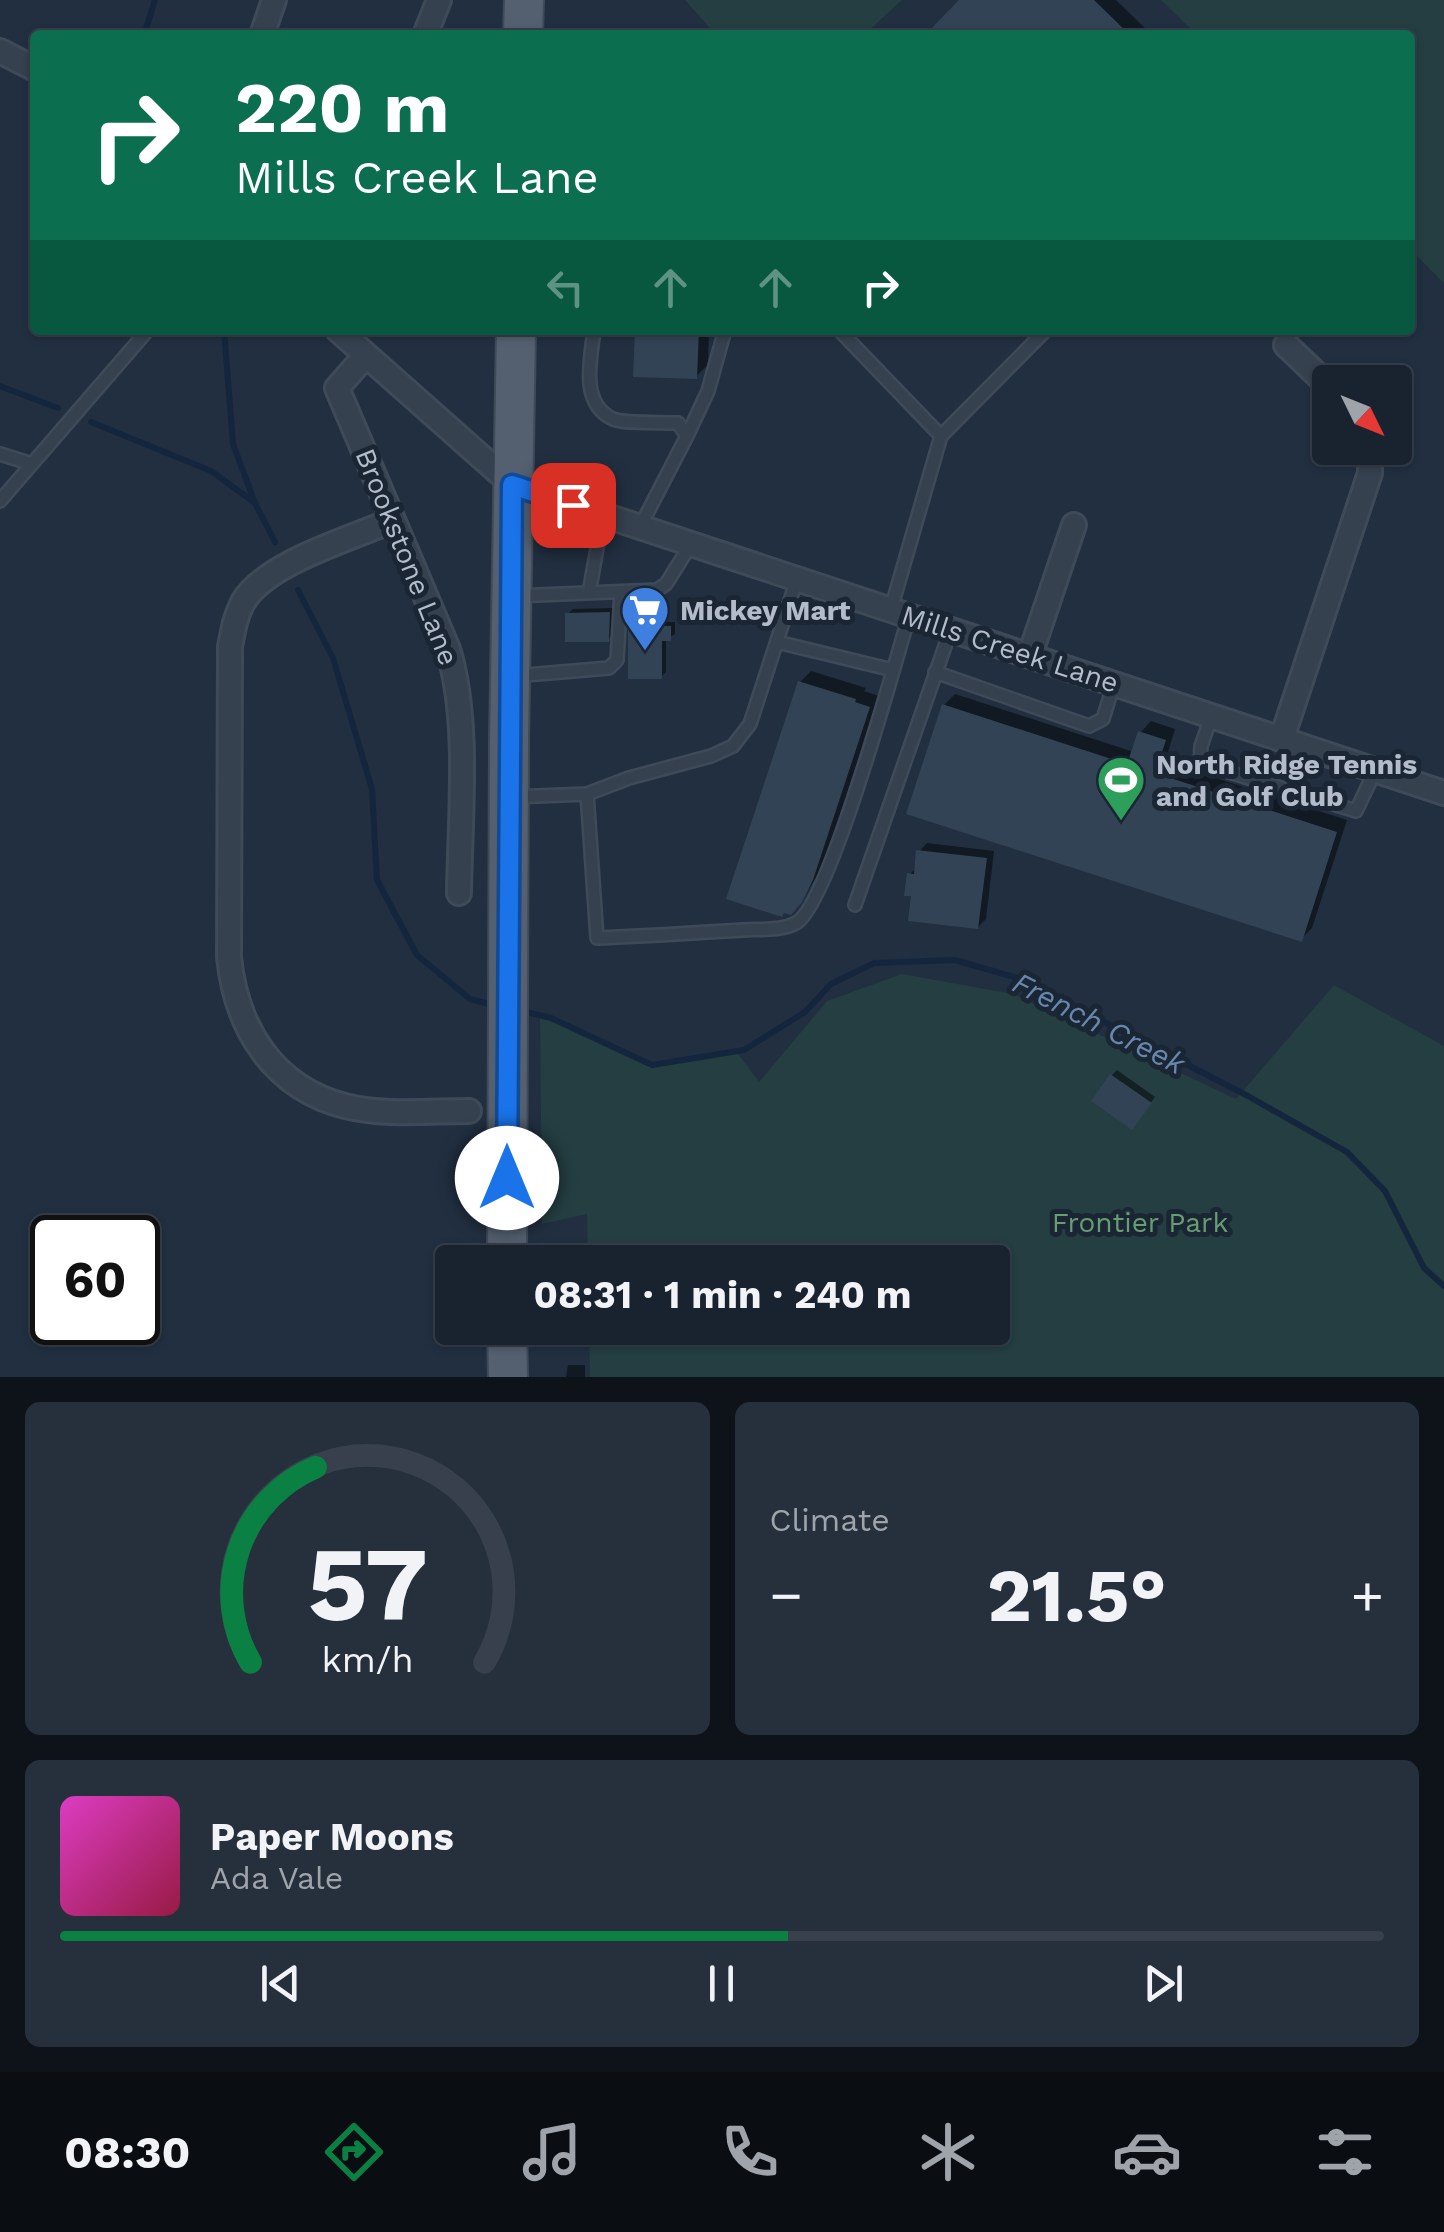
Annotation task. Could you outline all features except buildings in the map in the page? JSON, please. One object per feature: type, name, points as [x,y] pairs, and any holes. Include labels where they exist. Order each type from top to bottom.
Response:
[{"type":"main road","points":[[524,0],[524,30]]},
{"type":"main road","points":[[507,1245],[508,797],[516,335]]},
{"type":"main road","points":[[507,1345],[508,1377]]},
{"type":"street","points":[[264,30],[274,0]]},
{"type":"street","points":[[428,30],[439,0]]},
{"type":"street","points":[[0,52],[30,67]]},
{"type":"street","name":"Mills Creek Lane","points":[[344,335],[512,485],[1444,792]]},
{"type":"street","points":[[1286,345],[1312,370]]},
{"type":"street","name":"Brookstone Lane","points":[[366,355],[337,388],[457,678],[459,893]]},
{"type":"street","points":[[1282,738],[1370,465]]},
{"type":"street","points":[[394,520],[283,567],[262,580],[245,600],[234,622],[230,647],[232,988],[257,1045],[277,1069],[309,1092],[344,1106],[382,1111],[469,1111]]},
{"type":"street","points":[[1030,655],[1074,524]]},
{"type":"lane","points":[[0,501],[144,335]]},
{"type":"lane","points":[[593,335],[588,386],[597,404],[613,419],[678,423],[687,436]]},
{"type":"lane","points":[[640,527],[708,391],[724,335]]},
{"type":"lane","points":[[844,335],[940,436]]},
{"type":"lane","points":[[587,794],[597,938],[791,926],[800,922],[817,898],[892,670],[900,612],[940,436],[1041,335]]},
{"type":"lane","points":[[0,454],[32,464]]},
{"type":"lane","points":[[590,593],[603,515]]},
{"type":"lane","points":[[511,596],[657,590],[666,584],[692,544]]},
{"type":"lane","points":[[508,797],[587,794],[733,746],[750,724],[796,578]]},
{"type":"lane","points":[[510,677],[609,668],[617,660],[621,592]]},
{"type":"lane","points":[[855,905],[951,629]]},
{"type":"lane","points":[[777,642],[892,670]]},
{"type":"lane","points":[[935,672],[1089,726],[1104,718],[1114,683]]},
{"type":"lane","points":[[1212,715],[1200,746],[1200,763],[1223,772],[1356,811],[1376,769]]},
{"type":"green space","points":[[685,0],[902,0],[869,30],[712,30]]},
{"type":"green space","points":[[1161,0],[1444,0],[1444,283],[1415,254],[1415,30],[1192,30]]},
{"type":"green space","name":"Frontier Park","points":[[902,974],[1013,994],[1236,1099],[1334,985],[1444,1046],[1444,1377],[590,1377],[589,1345],[1010,1345],[1010,1245],[588,1245],[587,1214],[542,1224],[540,1016],[652,1065],[736,1051],[759,1082],[827,1001]]},
{"type":"waterway","name":"French Creek","points":[[146,30],[155,0]]},
{"type":"waterway","name":"French Creek","points":[[224,335],[233,444],[255,503],[275,542]]},
{"type":"waterway","points":[[0,386],[58,408]]},
{"type":"waterway","points":[[91,422],[211,471],[255,503]]},
{"type":"waterway","name":"French Creek","points":[[298,590],[333,658],[372,789],[377,880],[417,955],[470,999],[489,1004]]},
{"type":"waterway","name":"French Creek","points":[[526,1012],[551,1018],[652,1065],[744,1050],[805,1012],[831,984],[874,963],[955,960],[1021,979],[1248,1096],[1347,1152],[1385,1191],[1424,1268],[1444,1286]]},
{"type":"place","name":"Mickey Mart","points":[[645,652]]},
{"type":"place","name":"North Ridge Tennis and Golf Club","points":[[1121,822]]},
{"type":"route","points":[[507,1178],[512,485],[573,505]]}]
